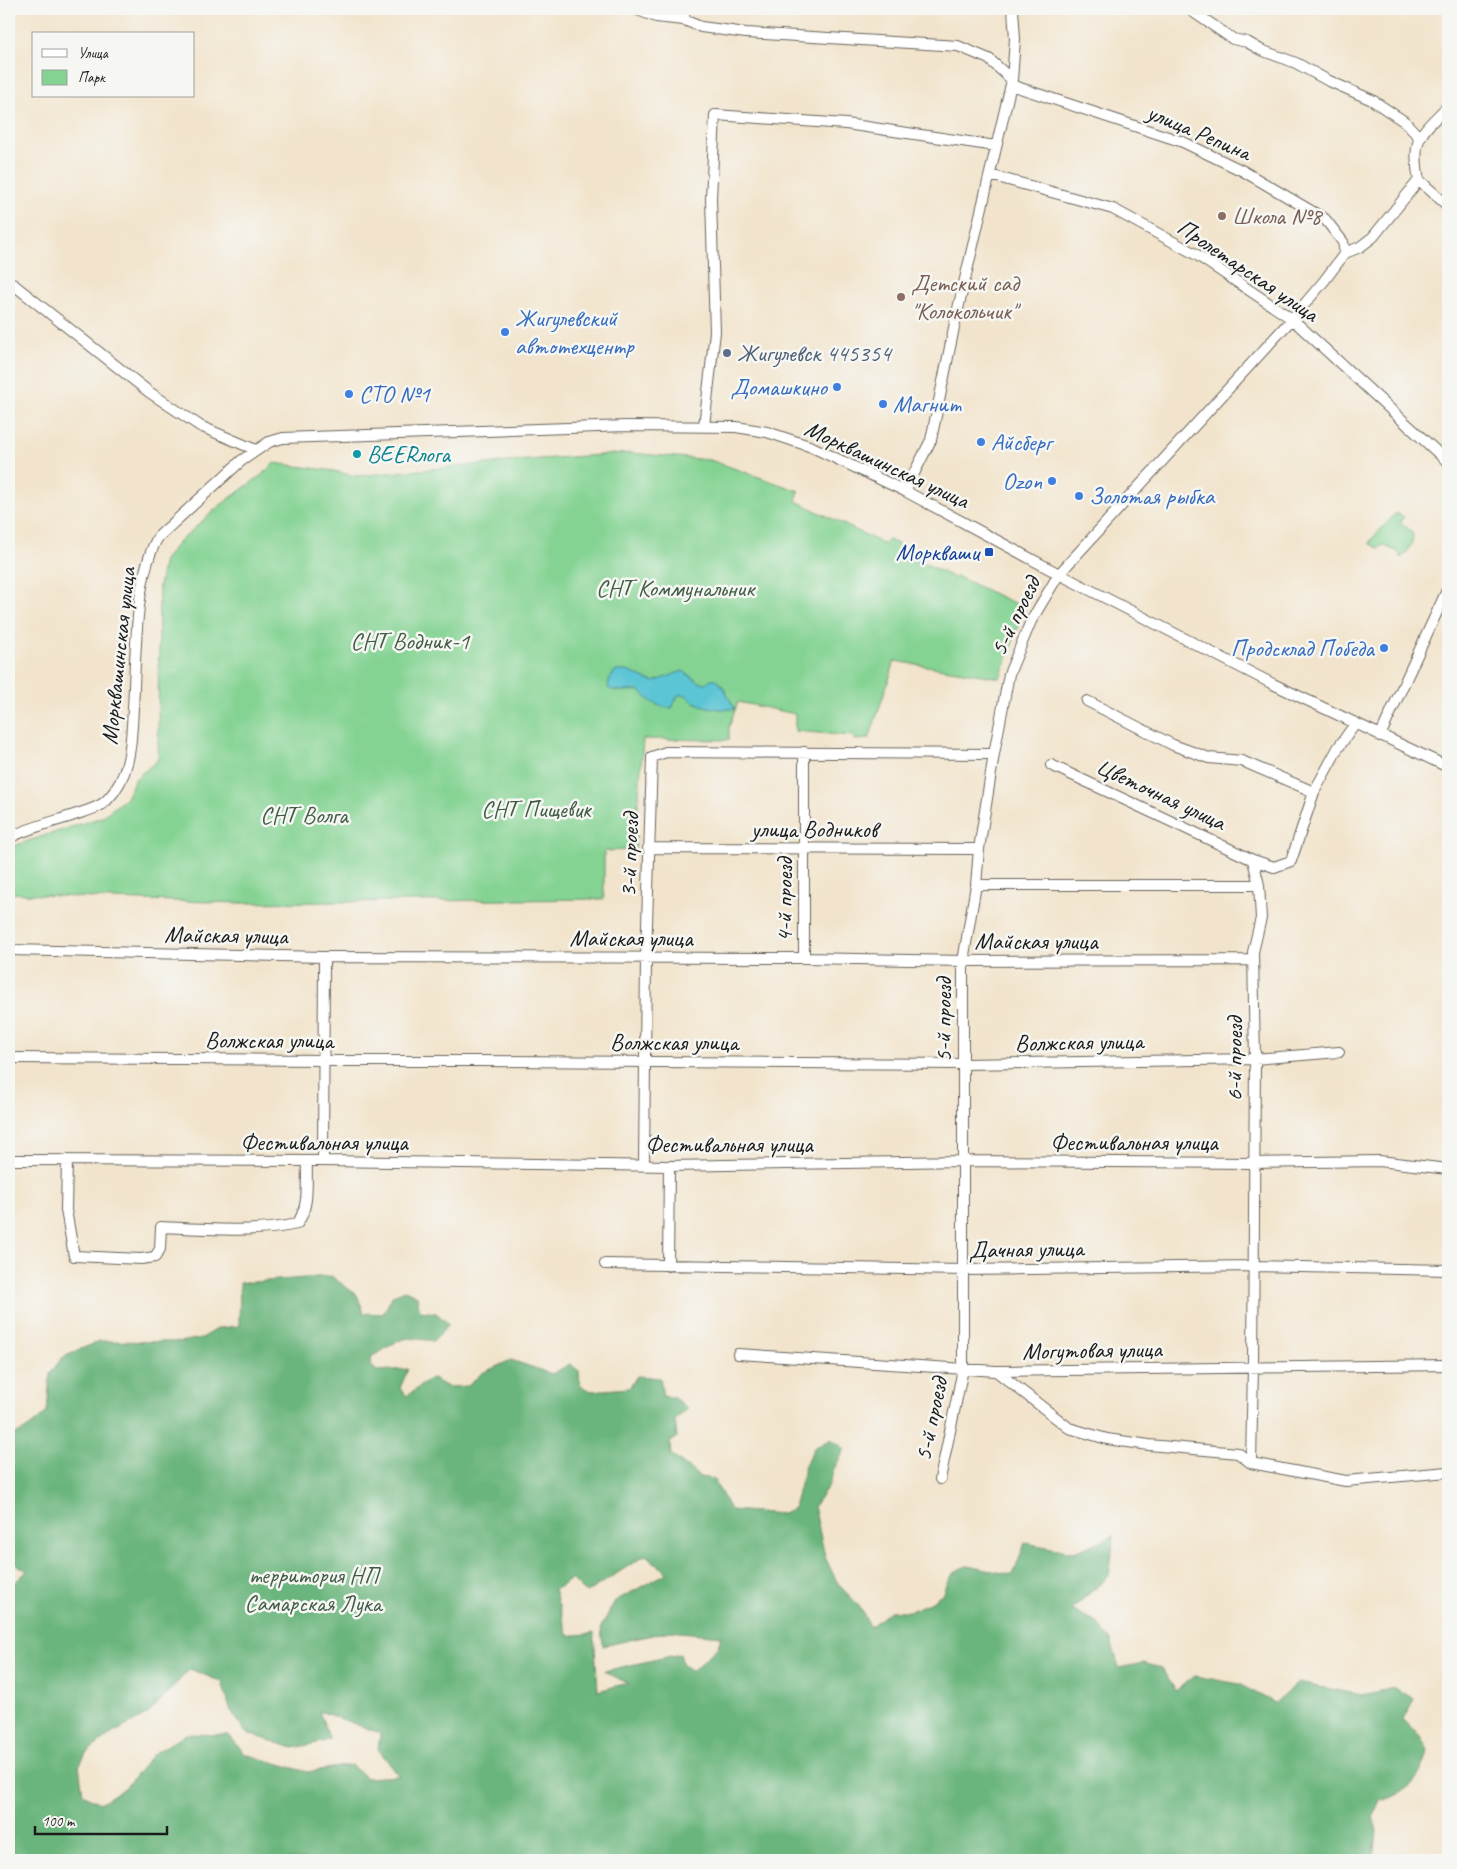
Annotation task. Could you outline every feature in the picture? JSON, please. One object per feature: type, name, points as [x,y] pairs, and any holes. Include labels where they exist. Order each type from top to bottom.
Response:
[{"type":"street","points":[[635,9],[656,17],[684,20],[701,27],[746,33],[958,46],[989,59],[1012,83]]},
{"type":"street","points":[[684,20],[685,9]]},
{"type":"street","points":[[905,491],[931,440],[958,313],[1012,83],[1015,39],[1013,9]]},
{"type":"street","points":[[1189,9],[1233,39],[1247,42],[1261,50],[1296,63],[1327,80],[1372,100],[1405,122],[1419,137]]},
{"type":"street","name":"улица Репина","points":[[1012,83],[1183,142],[1243,171],[1325,219],[1343,242],[1345,253]]},
{"type":"street","points":[[1448,106],[1419,137],[1416,154],[1419,180],[1448,206]]},
{"type":"street","points":[[704,426],[714,332],[711,199],[715,114],[846,124],[996,146]]},
{"type":"street","name":"Пролетарская улица","points":[[990,175],[1113,209],[1198,255],[1292,319],[1448,462]]},
{"type":"street","points":[[1345,253],[1360,247],[1373,237],[1419,180]]},
{"type":"street","name":"5-й проезд","points":[[940,1479],[963,1368],[963,961],[994,754],[1009,674],[1031,621],[1059,574],[1292,319],[1324,282],[1345,253]]},
{"type":"street","points":[[9,281],[149,392],[200,426],[256,450]]},
{"type":"street","name":"Морквашинская улица","points":[[9,838],[90,810],[106,802],[117,788],[126,771],[130,745],[138,623],[146,564],[150,550],[158,537],[241,461],[269,442],[288,438],[617,427],[704,426],[736,426],[776,435],[812,447],[905,491],[1059,574],[1355,724],[1448,768]]},
{"type":"street","points":[[1380,736],[1448,588]]},
{"type":"street","points":[[1087,701],[1173,745],[1209,758],[1242,761],[1314,792]]},
{"type":"street","points":[[1253,860],[1274,867],[1291,861],[1314,792],[1338,748],[1355,724]]},
{"type":"street","name":"3-й проезд","points":[[644,1165],[648,848],[652,757],[666,752],[804,752]]},
{"type":"street","points":[[804,752],[994,754]]},
{"type":"street","name":"4-й проезд","points":[[804,752],[804,958]]},
{"type":"street","name":"Цветочная улица","points":[[1051,765],[1253,860]]},
{"type":"street","name":"улица Водников","points":[[648,848],[979,849]]},
{"type":"street","name":"6-й проезд","points":[[1250,1463],[1253,1367],[1253,952],[1261,918],[1259,885],[1253,860]]},
{"type":"street","points":[[976,884],[1259,885]]},
{"type":"street","name":"Майская улица","points":[[9,950],[324,957],[804,958],[963,961],[1253,960]]},
{"type":"street","points":[[323,1161],[324,957]]},
{"type":"street","name":"Волжская улица","points":[[9,1058],[962,1064],[1254,1059],[1339,1052]]},
{"type":"street","name":"Фестивальная улица","points":[[9,1160],[323,1161],[669,1166],[963,1161],[1254,1163],[1379,1161],[1448,1169]]},
{"type":"street","points":[[67,1160],[66,1210],[74,1256],[141,1259],[155,1258],[160,1249],[161,1228],[239,1229],[297,1224],[303,1215],[306,1202],[306,1161]]},
{"type":"street","points":[[668,1266],[669,1166]]},
{"type":"street","name":"Дачная улица","points":[[605,1264],[964,1270],[1253,1266],[1448,1270]]},
{"type":"street","name":"Могутовая улица","points":[[738,1354],[996,1371],[1448,1365]]},
{"type":"street","points":[[996,1371],[1069,1428],[1107,1439],[1238,1453],[1250,1463],[1346,1481],[1448,1472]]},
{"type":"green space","points":[[630,453],[710,460],[799,491],[796,501],[884,544],[887,539],[918,553],[916,559],[954,578],[956,576],[1025,608],[1000,678],[895,661],[869,739],[854,740],[853,736],[795,731],[795,714],[738,702],[729,727],[729,740],[643,739],[635,850],[604,851],[604,899],[241,903],[111,899],[9,893],[10,847],[102,817],[126,798],[135,779],[158,760],[159,586],[164,560],[178,543],[218,507],[263,474],[274,463],[334,471],[355,476],[540,459]]},
{"type":"green space","points":[[1396,513],[1404,517],[1400,522],[1410,530],[1413,536],[1410,547],[1401,558],[1398,552],[1383,545],[1378,548],[1370,544],[1370,541]]},
{"type":"green space","name":"территория НП Самарская Лука","points":[[331,1276],[357,1295],[364,1313],[383,1314],[393,1295],[405,1290],[417,1296],[420,1311],[436,1313],[449,1324],[433,1341],[411,1338],[395,1342],[372,1356],[370,1365],[377,1371],[408,1369],[400,1388],[407,1396],[431,1378],[448,1387],[468,1386],[482,1373],[511,1360],[552,1374],[570,1364],[579,1371],[580,1386],[591,1391],[629,1388],[637,1376],[660,1378],[663,1396],[674,1398],[688,1409],[675,1420],[677,1437],[670,1443],[671,1455],[700,1477],[714,1479],[730,1510],[783,1514],[794,1508],[805,1465],[814,1448],[831,1439],[845,1449],[835,1467],[829,1485],[814,1506],[825,1557],[838,1584],[859,1606],[870,1627],[890,1611],[910,1611],[929,1603],[943,1593],[948,1580],[954,1573],[967,1566],[1013,1575],[1025,1543],[1074,1552],[1114,1536],[1109,1576],[1071,1610],[1095,1621],[1111,1640],[1119,1668],[1143,1663],[1161,1668],[1176,1691],[1195,1676],[1239,1684],[1275,1703],[1298,1683],[1362,1695],[1394,1688],[1414,1699],[1403,1719],[1420,1737],[1428,1751],[1422,1770],[1406,1789],[1380,1800],[1373,1816],[1377,1831],[1374,1860],[9,1860],[9,1588],[27,1571],[9,1559],[9,1435],[25,1430],[47,1412],[50,1374],[62,1358],[100,1341],[180,1342],[202,1338],[219,1328],[239,1326],[240,1283]],"holes":[[[646,1555],[667,1573],[615,1601],[601,1627],[603,1646],[670,1631],[721,1636],[718,1647],[692,1671],[683,1665],[680,1654],[604,1671],[627,1683],[598,1691],[594,1633],[568,1636],[554,1590],[572,1579],[586,1593]],[[190,1669],[222,1682],[230,1709],[246,1733],[294,1748],[330,1740],[319,1711],[380,1733],[378,1749],[399,1776],[366,1778],[351,1765],[307,1772],[245,1754],[229,1735],[186,1734],[153,1754],[125,1788],[100,1803],[83,1794],[79,1766],[86,1753],[108,1736],[148,1714]]]},
{"type":"water","points":[[615,671],[627,671],[653,682],[683,671],[699,682],[706,683],[711,679],[716,679],[723,687],[735,709],[722,709],[702,705],[686,695],[678,695],[672,708],[658,705],[640,691],[619,691],[608,688],[609,680]]},
{"type":"place","name":"Школа №8","points":[[1222,216]]},
{"type":"place","name":"Детский сад \"Колокольчик\"","points":[[901,297]]},
{"type":"place","name":"Жигулевский автотехцентр","points":[[505,332]]},
{"type":"place","name":"Жигулевск 445354","points":[[727,353]]},
{"type":"place","name":"Домашкино","points":[[837,387]]},
{"type":"place","name":"СТО №1","points":[[349,394]]},
{"type":"place","name":"Магнит","points":[[883,404]]},
{"type":"place","name":"Айсберг","points":[[981,442]]},
{"type":"place","name":"BEERлога","points":[[357,454]]},
{"type":"place","name":"Ozon","points":[[1052,481]]},
{"type":"place","name":"Золотая рыбка","points":[[1079,496]]},
{"type":"place","name":"Моркваши","points":[[989,552]]},
{"type":"place","name":"Продсклад Победа","points":[[1384,648]]},
{"type":"park label","name":"СНТ Коммунальник","points":[[675,588]]},
{"type":"park label","name":"СНТ Водник-1","points":[[410,641]]},
{"type":"park label","name":"СНТ Пищевик","points":[[536,809]]},
{"type":"park label","name":"СНТ Волга","points":[[304,815]]}]
